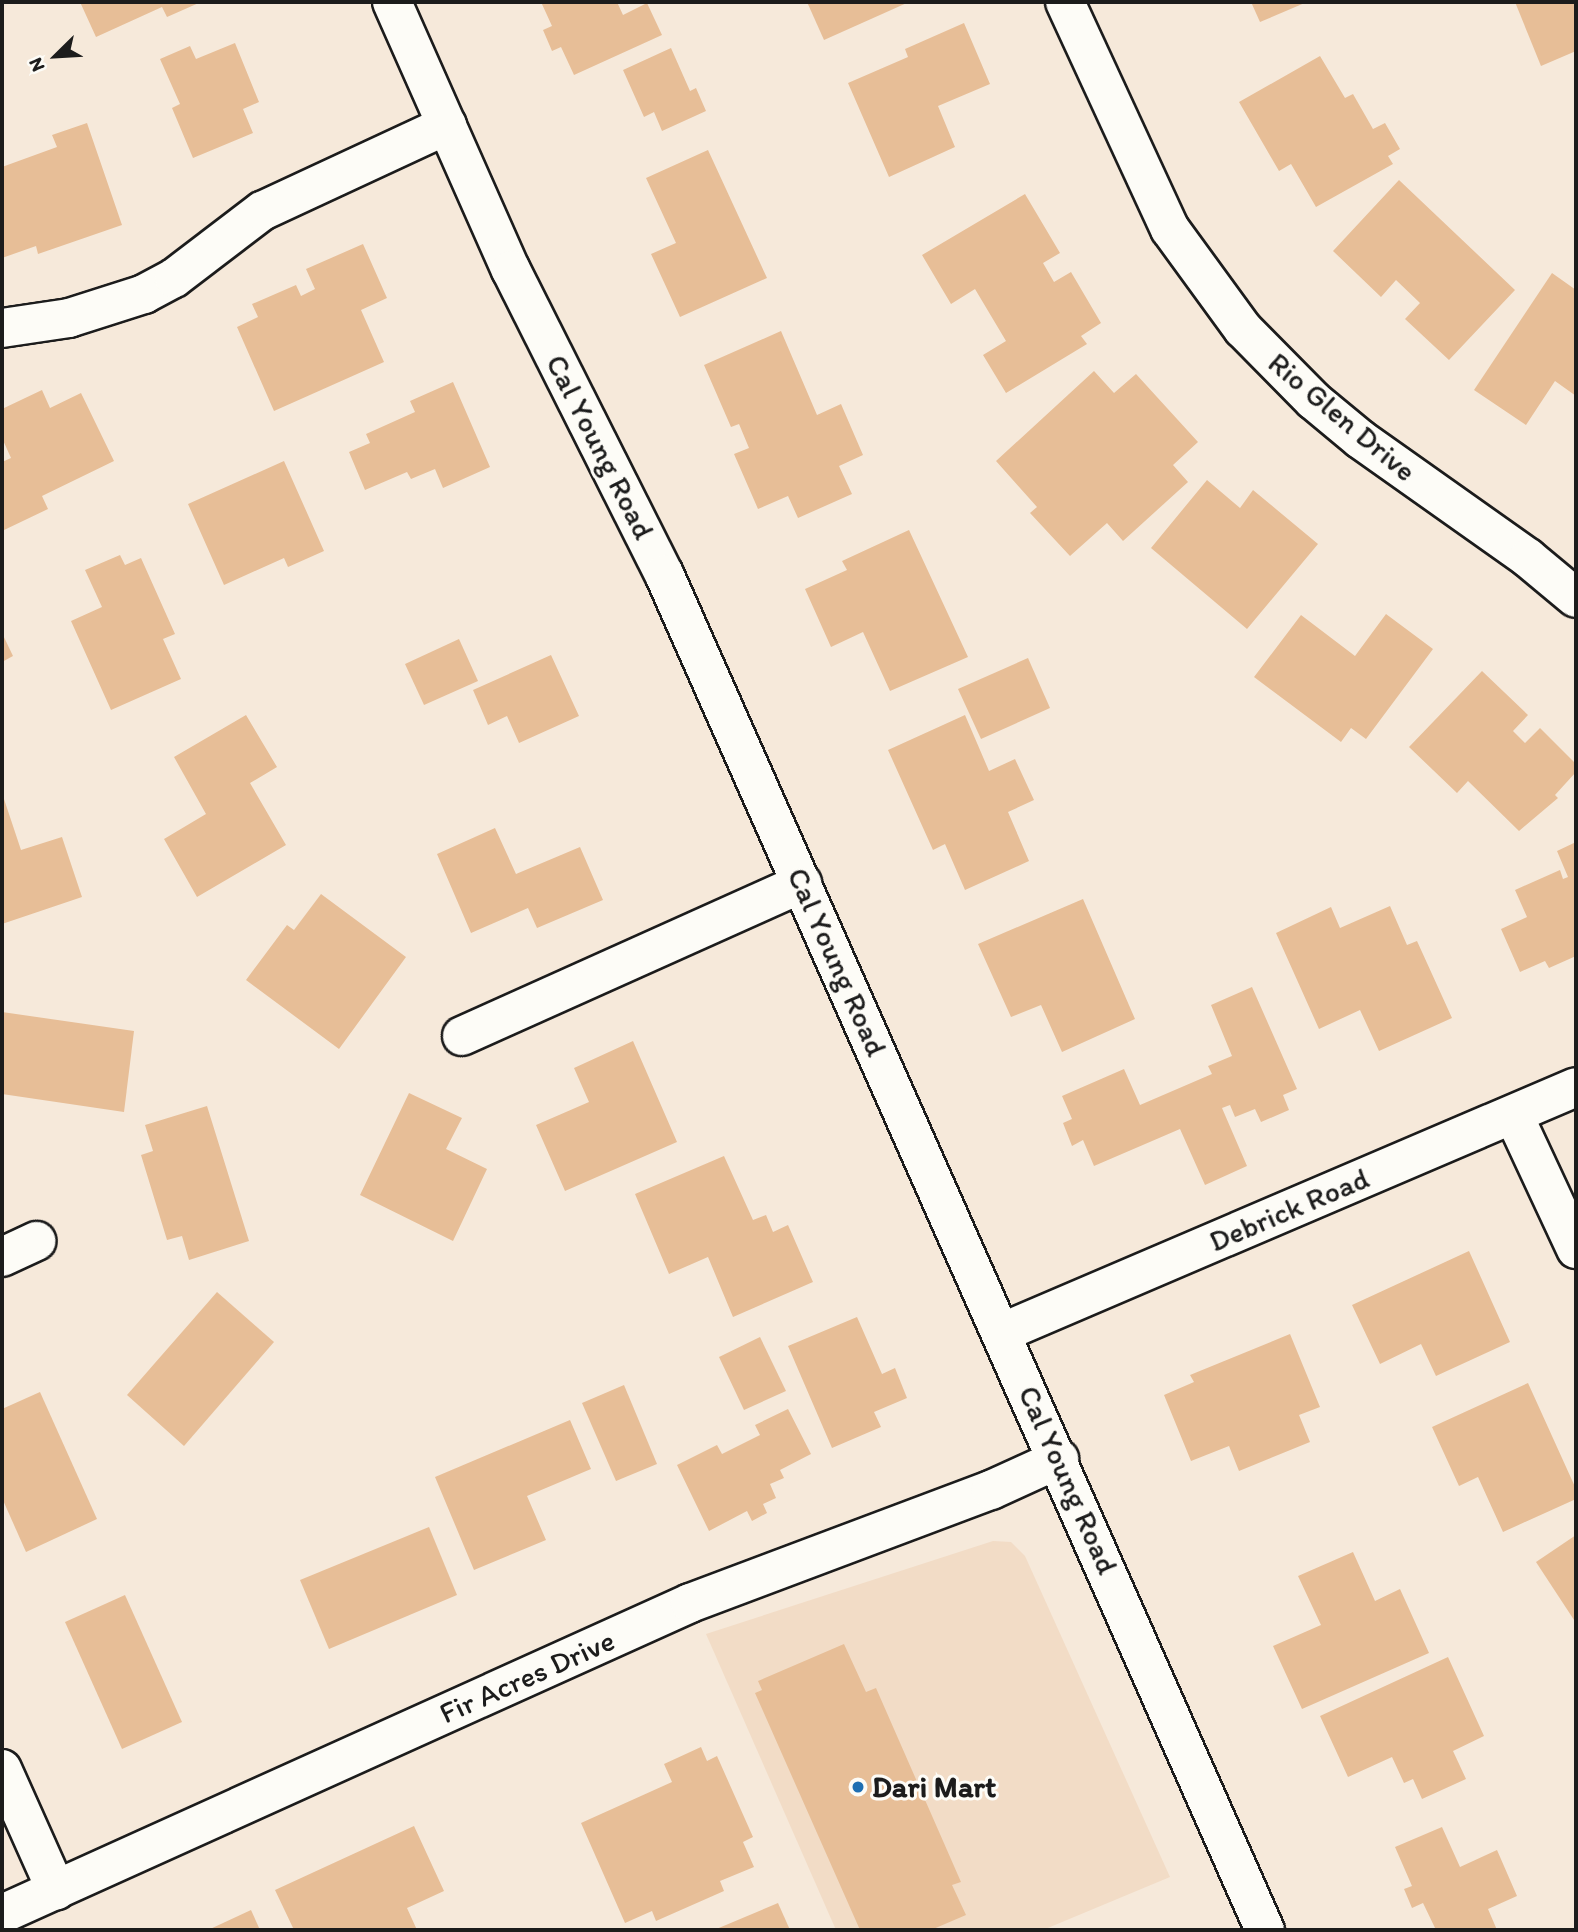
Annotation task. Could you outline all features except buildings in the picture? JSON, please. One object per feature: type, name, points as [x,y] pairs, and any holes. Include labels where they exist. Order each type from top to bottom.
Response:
[{"type":"street","name":"Cal Young Road","points":[[392,2],[512,270],[664,574],[1059,1459],[1265,1930]]},
{"type":"street","name":"Rio Glen Drive","points":[[1065,2],[1170,229],[1243,329],[1304,392],[1360,439],[1528,558],[1576,598]]},
{"type":"street","points":[[2,327],[69,318],[144,294],[174,278],[262,211],[447,125]]},
{"type":"street","points":[[462,1036],[802,883]]},
{"type":"street","name":"Debrick Road","points":[[1001,1333],[1576,1087]]},
{"type":"street","points":[[1514,1115],[1576,1248]]},
{"type":"street","points":[[2,1257],[37,1241]]},
{"type":"street","name":"Fir Acres Drive","points":[[2,1914],[690,1603],[992,1490],[1059,1459]]},
{"type":"street","points":[[2,1769],[56,1890]]},
{"type":"shaded area","points":[[993,1541],[1011,1542],[1025,1556],[1170,1877],[1043,1930],[836,1930],[706,1634]]},
{"type":"place","name":"Dari Mart","points":[[858,1787]]}]
